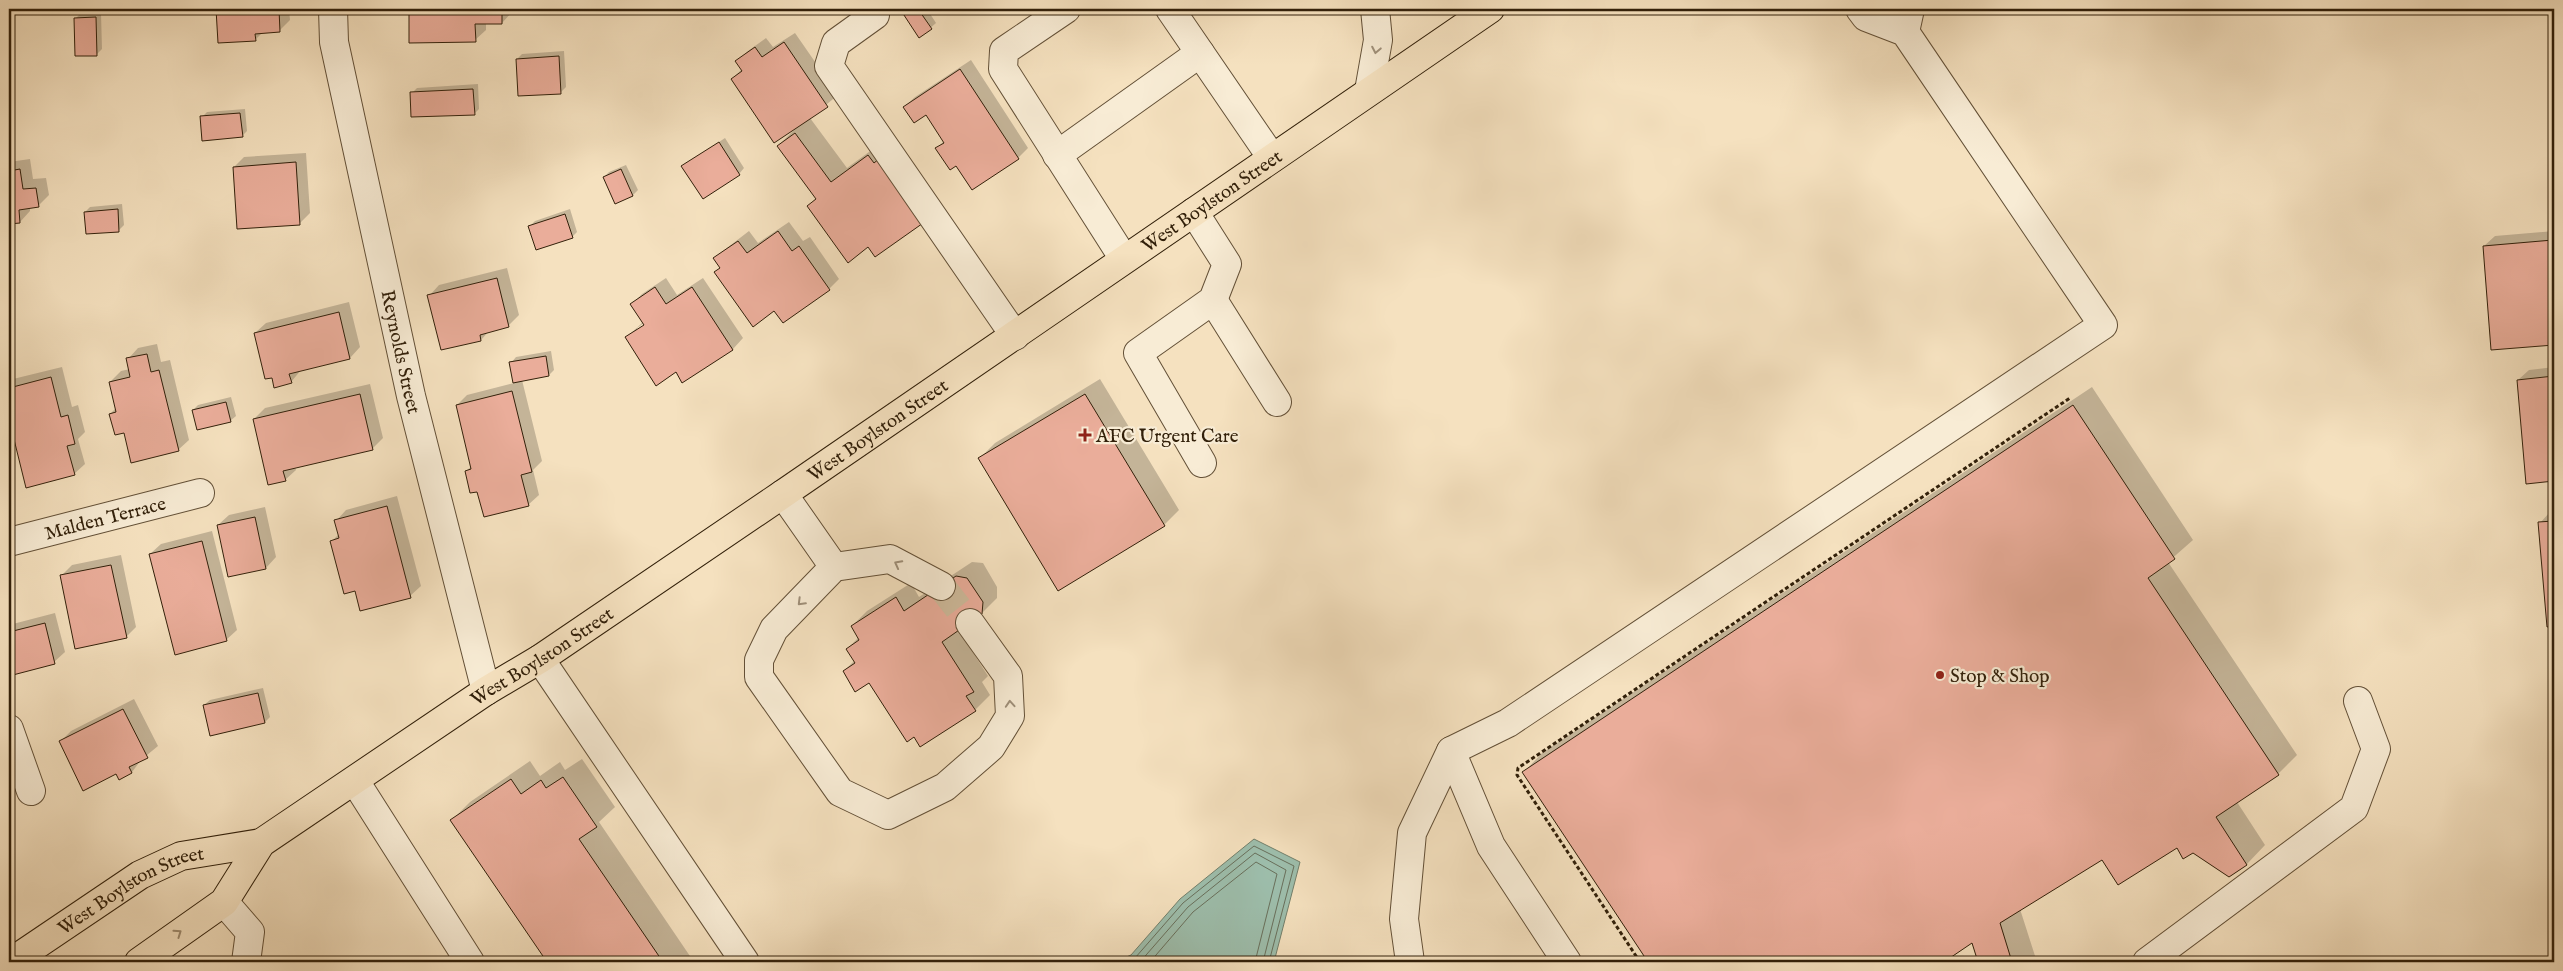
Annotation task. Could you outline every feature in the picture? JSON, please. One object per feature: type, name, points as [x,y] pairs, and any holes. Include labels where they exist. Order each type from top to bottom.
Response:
[{"type":"main road","name":"West Boylston Street","points":[[11,962],[140,875],[181,856],[261,843],[783,494],[1490,9]]},
{"type":"main road","name":"West Boylston Street","points":[[139,962],[224,902],[261,843]]},
{"type":"street","name":"Reynolds Street","points":[[333,9],[334,42],[411,396],[486,691]]},
{"type":"street","points":[[1066,9],[1004,51],[1003,69],[1124,259]]},
{"type":"street","points":[[1170,9],[1272,158]]},
{"type":"street","points":[[1369,91],[1378,40],[1375,9]]},
{"type":"street","points":[[1410,962],[1404,918],[1412,833],[1451,751],[1508,723],[2103,325],[1907,20],[1866,17],[1860,9]]},
{"type":"street","points":[[875,15],[836,43],[829,66],[1015,336]]},
{"type":"street","points":[[1057,155],[1200,53]]},
{"type":"street","points":[[1194,212],[1227,264],[1213,300],[1138,353],[1202,463]]},
{"type":"street","points":[[1213,300],[1277,402]]},
{"type":"street","name":"Malden Terrace","points":[[9,542],[200,493]]},
{"type":"street","points":[[783,494],[834,567]]},
{"type":"street","points":[[941,586],[890,559],[834,567],[774,629],[759,660],[759,677],[840,792],[888,815],[945,787],[991,747],[1010,716],[1008,676],[970,623]]},
{"type":"street","points":[[540,658],[745,962]]},
{"type":"street","points":[[2147,962],[2354,808],[2376,749],[2358,701]]},
{"type":"street","points":[[9,729],[31,791]]},
{"type":"street","points":[[1451,751],[1491,846],[1567,962]]},
{"type":"street","points":[[355,781],[470,962]]},
{"type":"street","points":[[224,902],[250,932],[246,962]]},
{"type":"path","points":[[1640,962],[1517,775],[1518,768],[2070,398]]},
{"type":"water","points":[[1254,839],[1300,862],[1274,962],[1115,962],[1131,955],[1180,899]]},
{"type":"building","points":[[216,9],[279,9],[280,32],[255,34],[256,41],[218,43]]},
{"type":"building","points":[[409,9],[502,9],[502,24],[475,24],[476,42],[409,43]]},
{"type":"building","points":[[900,9],[918,9],[932,29],[919,38]]},
{"type":"building","points":[[96,17],[97,56],[75,56],[74,18]]},
{"type":"building","points":[[784,42],[828,107],[774,143],[731,79],[742,71],[735,61],[755,47],[762,57]]},
{"type":"building","points":[[559,56],[561,94],[518,96],[516,59]]},
{"type":"building","points":[[960,69],[1019,159],[972,190],[956,166],[950,170],[935,148],[944,143],[926,115],[914,123],[903,107]]},
{"type":"building","points":[[473,89],[475,115],[411,117],[410,92]]},
{"type":"building","points":[[240,113],[243,137],[202,141],[200,116]]},
{"type":"building","points":[[795,133],[831,182],[868,155],[874,163],[880,158],[926,221],[875,257],[868,247],[848,263],[807,206],[816,199],[777,146]]},
{"type":"building","points":[[719,142],[740,175],[703,199],[681,166]]},
{"type":"building","points":[[296,162],[300,225],[237,229],[233,167]]},
{"type":"building","points":[[20,169],[23,189],[36,188],[39,207],[19,210],[20,223],[9,224],[9,171]]},
{"type":"building","points":[[621,169],[633,196],[615,204],[603,177]]},
{"type":"building","points":[[118,209],[119,232],[86,234],[84,212]]},
{"type":"building","points":[[565,214],[573,238],[536,250],[528,226]]},
{"type":"building","points":[[778,231],[792,251],[799,246],[830,290],[783,323],[774,311],[753,327],[714,272],[720,268],[713,258],[738,241],[747,253]]},
{"type":"building","points":[[2553,240],[2554,345],[2491,350],[2483,246]]},
{"type":"building","points":[[497,278],[509,327],[480,335],[481,341],[441,350],[427,295]]},
{"type":"building","points":[[655,287],[666,304],[692,287],[733,350],[682,383],[676,372],[656,386],[625,337],[644,325],[630,304]]},
{"type":"building","points":[[339,312],[350,359],[289,374],[292,383],[274,388],[272,378],[265,379],[254,333]]},
{"type":"building","points":[[147,354],[151,372],[159,370],[179,451],[131,463],[124,433],[115,435],[109,414],[116,412],[109,382],[130,377],[126,358]]},
{"type":"building","points":[[546,356],[549,376],[513,383],[509,362]]},
{"type":"building","points":[[2554,376],[2554,481],[2526,484],[2517,380]]},
{"type":"building","points":[[51,377],[61,417],[68,415],[75,444],[67,446],[75,475],[26,488],[9,419],[9,388]]},
{"type":"building","points":[[512,391],[532,472],[521,475],[529,506],[484,517],[477,492],[470,493],[465,471],[471,469],[456,405]]},
{"type":"building","points":[[360,394],[373,450],[283,471],[286,481],[268,485],[253,419]]},
{"type":"building","points":[[1085,394],[1165,526],[1058,591],[978,458]]},
{"type":"building","points":[[226,402],[231,422],[197,430],[192,410]]},
{"type":"building","name":"Stop & Shop","points":[[2073,405],[2175,559],[2148,578],[2279,775],[2216,817],[2247,865],[2229,877],[2193,853],[2183,859],[2177,848],[2118,885],[2102,860],[2000,923],[2012,962],[1978,962],[1972,943],[1944,962],[1648,962],[1522,772]]},
{"type":"building","points":[[387,506],[411,598],[360,611],[355,591],[344,594],[330,541],[339,538],[334,520]]},
{"type":"building","points":[[255,517],[266,569],[228,577],[217,525]]},
{"type":"building","points":[[2554,521],[2554,626],[2547,627],[2538,522]]},
{"type":"building","points":[[202,541],[227,641],[175,655],[149,554]]},
{"type":"building","points":[[111,565],[127,638],[75,649],[60,575]]},
{"type":"building","points":[[956,576],[967,578],[983,602],[982,614],[942,642],[974,692],[966,696],[976,711],[920,747],[914,737],[907,742],[869,683],[855,692],[843,671],[855,663],[846,649],[859,640],[851,626],[896,597],[904,611]]},
{"type":"building","points":[[45,623],[55,664],[9,676],[9,632]]},
{"type":"building","points":[[258,693],[265,723],[210,736],[203,705]]},
{"type":"building","points":[[123,709],[148,758],[129,767],[132,773],[119,780],[116,774],[83,791],[59,741]]},
{"type":"building","points":[[563,777],[597,827],[579,839],[663,962],[547,962],[450,820],[511,779],[521,794],[541,780],[546,788]]},
{"type":"tunnel","points":[[941,586],[970,623]]},
{"type":"place","name":"AFC Urgent Care","points":[[1085,435]]},
{"type":"place","name":"Stop & Shop","points":[[1940,675]]}]
